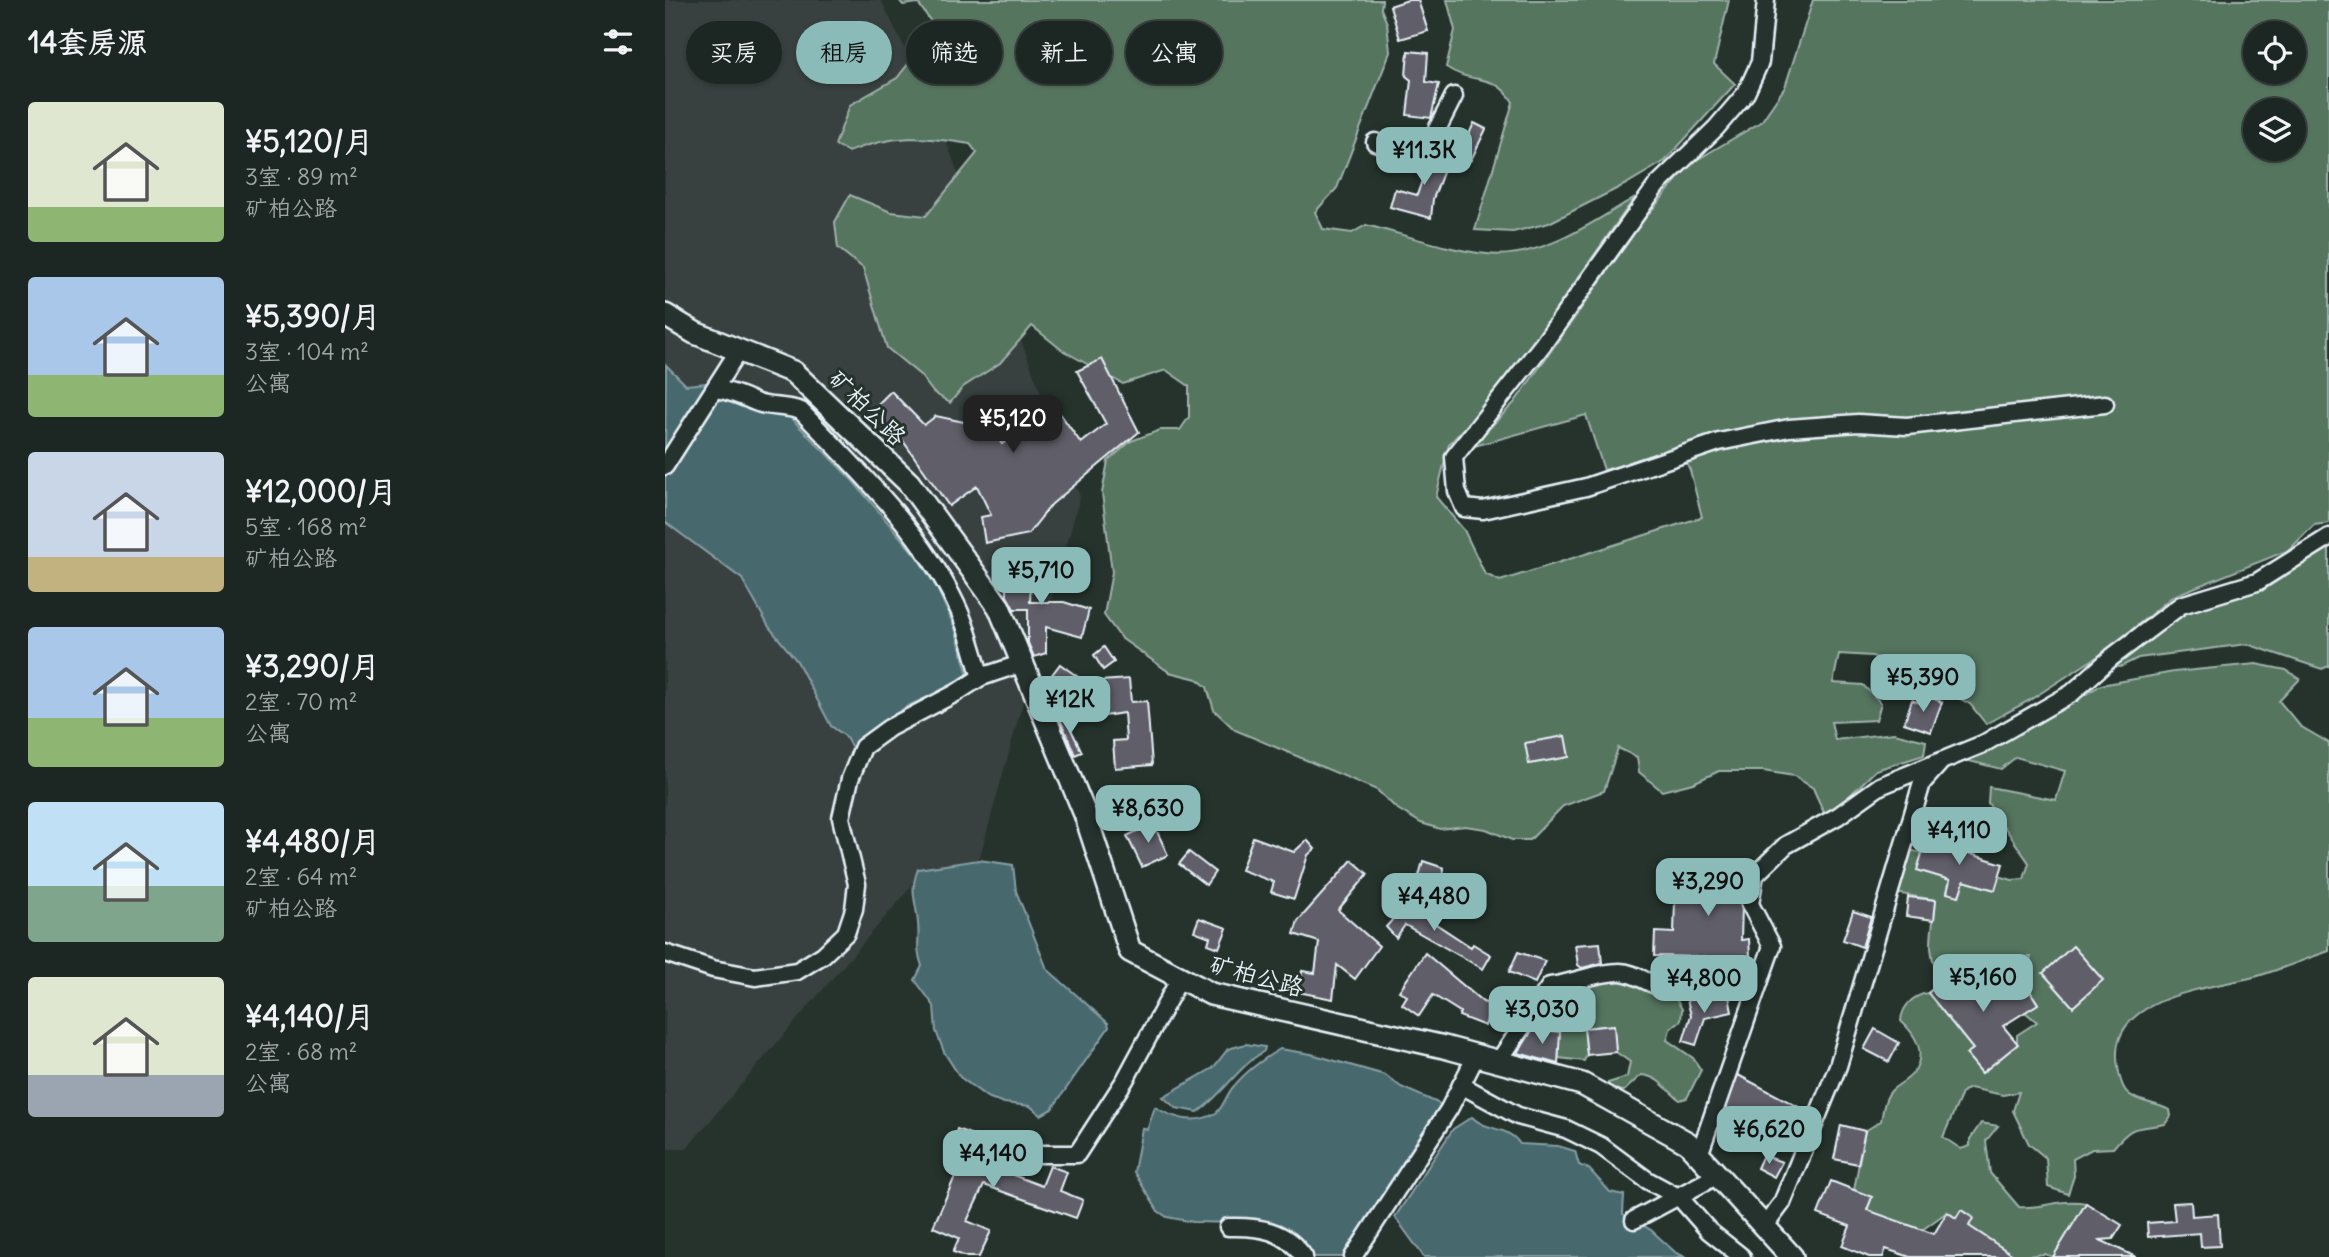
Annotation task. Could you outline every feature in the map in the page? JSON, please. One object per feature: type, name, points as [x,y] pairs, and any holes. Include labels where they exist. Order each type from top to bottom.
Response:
[{"type":"street","points":[[1766,0],[1760,62],[1746,93],[1716,128],[1657,185],[1535,355],[1454,457],[1457,491],[1464,508],[1483,510],[1586,487],[1719,442],[1789,428],[1858,423],[1907,426],[2105,404]]},
{"type":"street","points":[[1375,142],[1413,158],[1425,153],[1454,96]]},
{"type":"street","name":"矿柏公路","points":[[665,315],[695,333],[793,372],[909,483],[999,607],[1085,814],[1130,951],[1211,993],[1582,1084],[1688,1143],[1792,1257]]},
{"type":"street","points":[[665,466],[739,351]]},
{"type":"street","points":[[716,389],[756,403],[789,406],[801,411],[936,567],[958,607],[981,677]]},
{"type":"street","points":[[857,478],[882,458]]},
{"type":"street","points":[[1699,1155],[1772,946],[1749,904],[1755,875],[1786,845],[1838,816],[1880,786],[1983,744],[2072,693],[2112,657],[2181,605],[2257,582],[2329,537]]},
{"type":"street","points":[[665,953],[713,969],[755,977],[797,971],[823,955],[846,933],[854,909],[857,884],[841,818],[850,779],[863,747],[889,728],[981,677],[1023,663]]},
{"type":"street","points":[[1764,1227],[1782,1203],[1838,1066],[1922,783],[1941,761]]},
{"type":"street","points":[[1498,1062],[1550,985],[1624,972],[1650,985],[1669,988],[1694,989],[1709,985],[1759,983]]},
{"type":"street","points":[[1024,1154],[1076,1154],[1125,1080],[1181,978]]},
{"type":"street","points":[[1353,1257],[1461,1086],[1476,1056]]},
{"type":"street","points":[[1461,1086],[1518,1116],[1566,1129],[1601,1146],[1647,1180],[1679,1198],[1709,1231],[1742,1257]]},
{"type":"street","points":[[1635,1220],[1718,1175]]},
{"type":"street","points":[[1228,1227],[1278,1232],[1294,1243],[1304,1257]]},
{"type":"shaded area","points":[[665,0],[881,0],[891,21],[796,21],[796,84],[892,84],[892,22],[906,50],[906,84],[923,84],[931,101],[1080,497],[979,860],[918,869],[911,887],[686,1149],[665,1149]]},
{"type":"green space","points":[[899,0],[1382,0],[1381,9],[1387,23],[1390,52],[1337,188],[1315,212],[1323,229],[1352,233],[1366,225],[1458,249],[1507,254],[1526,251],[1565,238],[1635,197],[1493,399],[1449,444],[1436,497],[1464,530],[1485,574],[1500,581],[1702,517],[1690,470],[1680,449],[1604,470],[1586,415],[1471,447],[1514,403],[1646,217],[1690,164],[1761,122],[1785,87],[1813,0],[2329,0],[2329,523],[2314,525],[2289,550],[2173,596],[2106,651],[2030,700],[1986,724],[1970,704],[1899,666],[1872,656],[1839,654],[1833,683],[1863,685],[1881,703],[1876,720],[1831,722],[1835,740],[1894,733],[1926,741],[1924,755],[1876,770],[1834,811],[1824,813],[1813,788],[1794,776],[1763,771],[1719,771],[1693,783],[1662,791],[1639,772],[1637,757],[1618,748],[1604,791],[1563,806],[1530,840],[1512,840],[1486,829],[1465,826],[1440,829],[1421,823],[1396,808],[1377,790],[1235,730],[1214,710],[1207,687],[1197,679],[1169,672],[1121,638],[1104,615],[1112,572],[1102,493],[1108,461],[1131,441],[1160,430],[1180,430],[1189,417],[1189,386],[1166,370],[1123,384],[1062,350],[1032,326],[1000,363],[963,387],[950,403],[933,392],[920,375],[887,348],[863,268],[838,248],[835,222],[850,195],[891,212],[926,216],[977,153],[970,144],[923,138],[894,139],[848,152],[835,145],[850,105],[887,84],[892,84],[906,67],[906,84],[1002,84],[1002,21],[930,21],[918,3],[903,5]]},
{"type":"green space","points":[[1447,0],[1729,0],[1714,64],[1735,84],[1665,161],[1626,184],[1549,223],[1513,232],[1475,230],[1513,102],[1506,92],[1491,82],[1456,73],[1446,67],[1455,30]]},
{"type":"green space","points":[[2329,546],[2329,666],[2322,669],[2247,644],[2138,658],[2120,667],[2112,666],[2183,614],[2244,593],[2262,591]]},
{"type":"green space","points":[[2256,664],[2286,670],[2300,679],[2279,701],[2300,726],[2329,743],[2329,951],[2258,976],[2170,998],[2149,1007],[2131,1020],[2120,1037],[2117,1058],[2122,1084],[2131,1096],[2170,1110],[2171,1116],[2165,1124],[2131,1131],[2113,1148],[2092,1149],[2073,1159],[2074,1176],[2068,1194],[2048,1187],[2046,1158],[2029,1144],[2013,1111],[2019,1092],[2003,1095],[1970,1088],[1963,1091],[1943,1137],[1961,1149],[1970,1146],[1970,1139],[1981,1123],[1998,1126],[1986,1141],[1990,1173],[2019,1207],[2086,1203],[2053,1257],[2044,1254],[2016,1257],[1969,1226],[1973,1217],[1961,1210],[1956,1218],[1947,1212],[1922,1230],[1865,1216],[1872,1197],[1854,1190],[1865,1131],[1881,1121],[1889,1093],[1911,1076],[1919,1059],[1918,1045],[1901,1021],[1910,1002],[1928,993],[1973,1049],[1967,1054],[1982,1073],[2017,1044],[2017,1035],[2037,1022],[2025,1012],[2038,1003],[2024,983],[2031,957],[2015,957],[1970,985],[1957,969],[1944,980],[1933,962],[1931,952],[1936,900],[1895,893],[1909,850],[1922,853],[1950,880],[1947,892],[1959,896],[1964,881],[1995,890],[1999,876],[2012,880],[2024,879],[2029,863],[1988,803],[1989,787],[2056,800],[2065,771],[2016,757],[2001,769],[1965,760],[2034,726],[2101,685],[2174,672]]},
{"type":"green space","points":[[1602,974],[1669,988],[1682,1009],[1681,1020],[1670,1029],[1667,1040],[1693,1058],[1701,1070],[1687,1098],[1680,1100],[1658,1081],[1641,1075],[1624,1091],[1610,1090],[1608,1083],[1627,1077],[1630,1062],[1616,1052],[1613,1025],[1584,1028],[1587,1055],[1584,1061],[1559,1058],[1562,1025],[1578,1001]]},
{"type":"water","points":[[666,365],[686,385],[708,383],[665,453]]},
{"type":"water","points":[[718,393],[741,400],[748,410],[786,413],[853,481],[917,557],[936,586],[955,628],[969,679],[908,706],[878,725],[852,748],[845,736],[831,726],[797,661],[769,627],[742,579],[665,522],[665,478]]},
{"type":"water","points":[[979,860],[1013,865],[1016,891],[1047,969],[1108,1023],[1109,1027],[1052,1109],[1041,1115],[1030,1106],[1004,1103],[987,1097],[960,1077],[944,1052],[936,1031],[934,1006],[915,980],[922,966],[914,890],[918,869]]},
{"type":"water","points":[[1246,1044],[1265,1047],[1264,1051],[1198,1112],[1176,1108],[1163,1097],[1213,1068],[1228,1049]]},
{"type":"water","points":[[1280,1049],[1311,1054],[1385,1075],[1401,1087],[1447,1107],[1348,1257],[1304,1257],[1296,1242],[1237,1223],[1193,1222],[1167,1217],[1158,1211],[1134,1172],[1142,1128],[1147,1130],[1155,1107],[1185,1119],[1208,1117],[1218,1111],[1244,1075]]},
{"type":"water","points":[[1472,1117],[1484,1125],[1509,1134],[1520,1144],[1558,1146],[1575,1151],[1579,1165],[1589,1169],[1610,1192],[1624,1195],[1623,1214],[1651,1230],[1676,1253],[1686,1257],[1424,1257],[1395,1217],[1453,1129]]},
{"type":"building","points":[[1418,0],[1428,31],[1400,39],[1390,6]]},
{"type":"building","points":[[1408,51],[1428,53],[1426,82],[1439,84],[1431,118],[1407,115],[1411,80],[1406,76]]},
{"type":"building","points":[[1474,123],[1486,129],[1471,160],[1460,154]]},
{"type":"building","points":[[1441,145],[1452,149],[1433,199],[1431,218],[1390,207],[1395,189],[1417,195],[1428,163]]},
{"type":"building","points":[[1102,359],[1139,432],[1052,504],[1028,534],[985,543],[981,517],[991,515],[977,486],[949,506],[896,431],[893,434],[871,411],[891,391],[924,425],[936,416],[991,428],[1002,444],[1054,405],[1081,443],[1106,424],[1077,371]]},
{"type":"building","points":[[1007,557],[1032,557],[1030,602],[1064,602],[1089,610],[1082,637],[1046,627],[1046,653],[1034,657],[1028,643],[1028,609],[1014,609],[1007,596]]},
{"type":"building","points":[[1104,647],[1114,662],[1103,670],[1094,655]]},
{"type":"building","points":[[1060,664],[1085,682],[1129,679],[1131,702],[1147,701],[1152,765],[1115,768],[1113,741],[1126,740],[1124,713],[1078,720],[1053,702],[1045,684]]},
{"type":"building","points":[[1929,697],[1942,702],[1931,732],[1904,723],[1912,700],[1926,705]]},
{"type":"building","points":[[1064,715],[1082,752],[1075,755],[1059,717]]},
{"type":"building","points":[[1565,736],[1569,757],[1529,764],[1525,743]]},
{"type":"building","points":[[1153,823],[1168,855],[1142,867],[1127,836]]},
{"type":"building","points":[[1253,837],[1294,852],[1307,840],[1315,849],[1308,855],[1294,899],[1271,892],[1274,882],[1241,870]]},
{"type":"building","points":[[1926,840],[2003,864],[1995,890],[1964,881],[1959,896],[1947,893],[1950,880],[1917,870]]},
{"type":"building","points":[[1189,852],[1215,872],[1206,885],[1179,864]]},
{"type":"building","points":[[1352,860],[1368,874],[1338,910],[1379,946],[1355,979],[1337,965],[1333,999],[1298,992],[1302,971],[1315,973],[1319,942],[1294,934],[1298,921]]},
{"type":"building","points":[[1423,861],[1444,868],[1443,876],[1453,877],[1444,895],[1416,887]]},
{"type":"building","points":[[1689,867],[1743,869],[1741,940],[1749,939],[1750,957],[1707,960],[1706,957],[1654,956],[1655,932],[1674,933],[1675,900],[1688,900]]},
{"type":"building","points":[[1908,897],[1936,900],[1934,920],[1906,916]]},
{"type":"building","points":[[1404,900],[1410,906],[1412,900],[1436,924],[1471,947],[1473,944],[1491,955],[1483,969],[1405,925],[1396,938],[1386,927],[1393,919],[1389,915]]},
{"type":"building","points":[[1853,911],[1871,917],[1862,947],[1843,940]]},
{"type":"building","points":[[1199,918],[1227,928],[1219,948],[1208,944],[1210,937],[1194,931]]},
{"type":"building","points":[[1600,943],[1602,963],[1582,968],[1578,965],[1575,945]]},
{"type":"building","points":[[2073,946],[2103,980],[2073,1007],[2043,973]]},
{"type":"building","points":[[1518,952],[1545,961],[1535,983],[1509,972]]},
{"type":"building","points":[[1425,953],[1483,1002],[1492,1005],[1485,1026],[1459,1016],[1460,1012],[1433,995],[1419,1016],[1402,1004],[1407,996],[1399,991]]},
{"type":"building","points":[[1957,969],[1970,986],[1994,969],[2010,992],[2026,985],[2038,1004],[2003,1026],[2018,1044],[1982,1073],[1966,1054],[1973,1049],[1928,993]]},
{"type":"building","points":[[1729,996],[1732,1012],[1705,1018],[1696,1045],[1683,1041],[1691,1015],[1687,1000]]},
{"type":"building","points":[[1614,1025],[1616,1052],[1587,1055],[1584,1028]]},
{"type":"building","points":[[1533,1029],[1560,1032],[1558,1064],[1518,1053]]},
{"type":"building","points":[[1875,1029],[1899,1043],[1889,1062],[1864,1049]]},
{"type":"building","points":[[1738,1075],[1808,1112],[1788,1149],[1768,1145],[1771,1140],[1724,1115]]},
{"type":"building","points":[[1841,1125],[1865,1131],[1858,1164],[1834,1159]]},
{"type":"building","points":[[957,1129],[1014,1151],[1013,1175],[1042,1186],[1050,1166],[1067,1172],[1060,1191],[1083,1200],[1076,1218],[984,1185],[967,1221],[991,1231],[979,1257],[967,1257],[953,1252],[959,1238],[933,1227],[960,1165],[956,1163],[959,1154],[950,1151]]},
{"type":"building","points":[[1763,1155],[1782,1162],[1774,1177],[1757,1168]]},
{"type":"building","points":[[1831,1181],[1872,1197],[1867,1210],[1934,1234],[1947,1212],[1956,1218],[1961,1210],[1973,1218],[1969,1226],[2016,1257],[1910,1257],[1886,1249],[1883,1257],[1869,1257],[1842,1246],[1850,1226],[1818,1214]]},
{"type":"building","points":[[2191,1202],[2192,1216],[2218,1214],[2220,1246],[2201,1247],[2200,1233],[2148,1237],[2147,1223],[2175,1221],[2173,1203]]},
{"type":"building","points":[[2086,1203],[2122,1225],[2113,1239],[2100,1240],[2136,1257],[2053,1257]]}]
